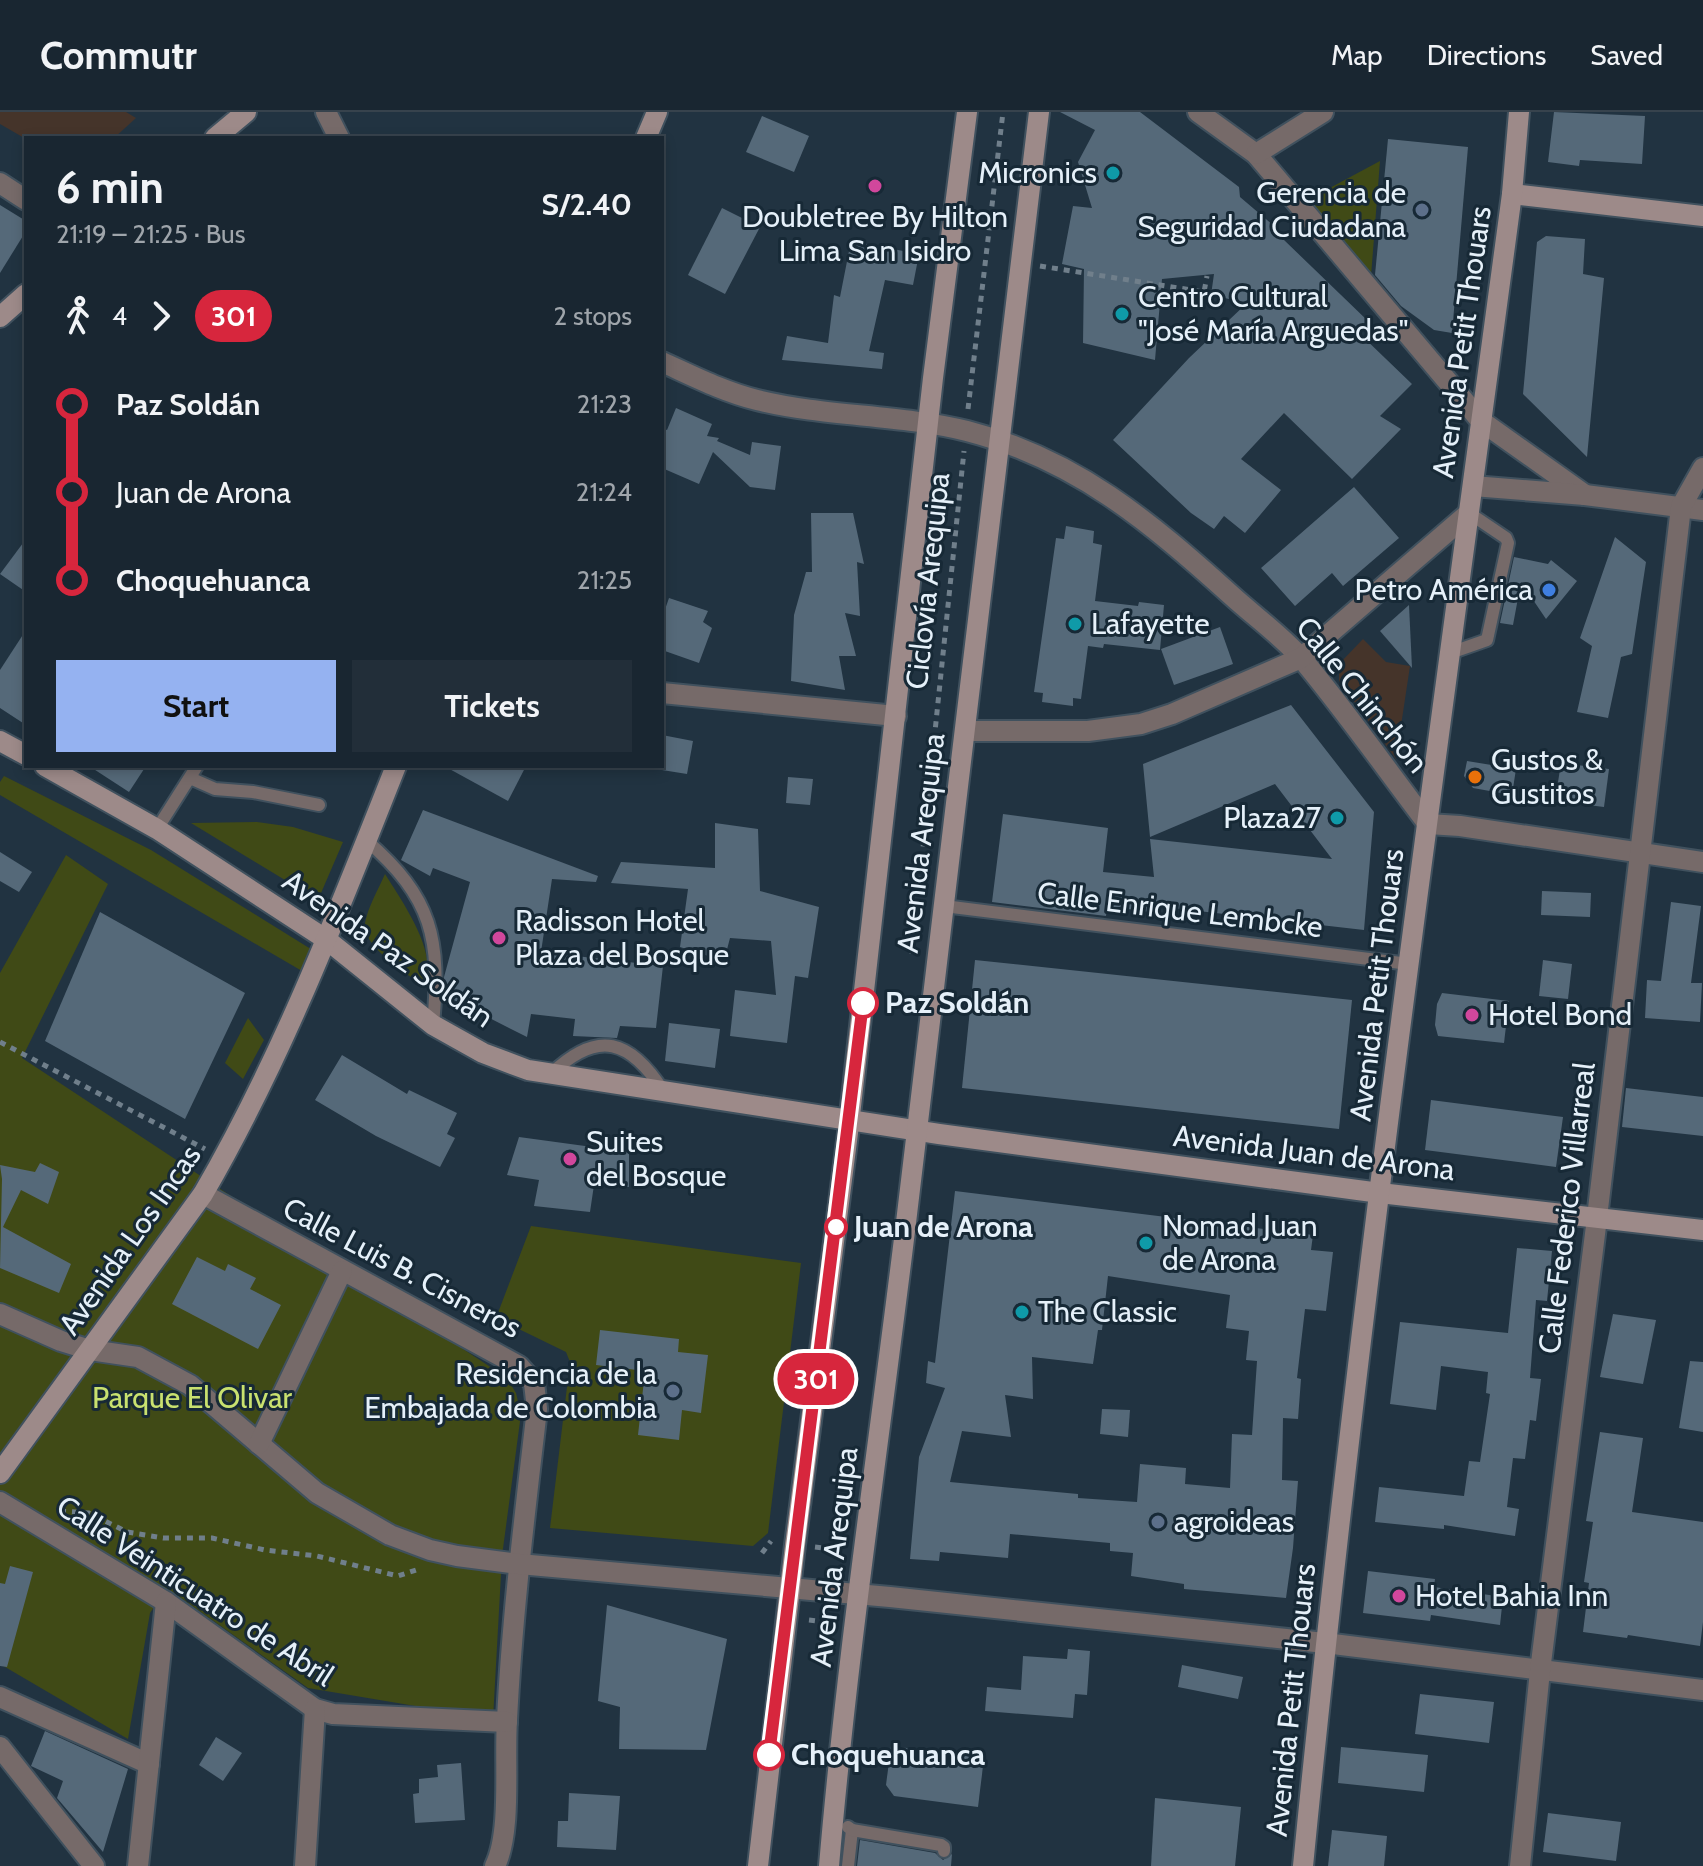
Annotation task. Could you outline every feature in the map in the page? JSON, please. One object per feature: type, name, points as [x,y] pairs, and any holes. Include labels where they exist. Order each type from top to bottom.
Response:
[{"type":"main road","points":[[217,136],[246,112]]},
{"type":"main road","points":[[647,136],[657,112]]},
{"type":"main road","name":"Avenida Arequipa","points":[[758,1866],[967,112]]},
{"type":"main road","name":"Avenida Arequipa","points":[[829,1866],[859,1595],[1039,112]]},
{"type":"main road","name":"Avenida Petit Thouars","points":[[1303,1866],[1325,1643],[1380,1193],[1512,194],[1519,112]]},
{"type":"main road","points":[[1512,194],[1703,216]]},
{"type":"main road","points":[[0,317],[24,296]]},
{"type":"main road","points":[[0,741],[24,754]]},
{"type":"main road","name":"Avenida Paz Soldán","points":[[49,768],[157,829],[327,940],[433,1025],[483,1053],[528,1070],[917,1131]]},
{"type":"main road","name":"Avenida Los Incas","points":[[0,1473],[203,1194],[224,1158],[327,940],[395,768]]},
{"type":"main road","name":"Avenida Juan de Arona","points":[[917,1131],[1380,1193],[1703,1230]]},
{"type":"street","points":[[326,112],[338,136]]},
{"type":"street","points":[[1198,112],[1256,154],[1481,421],[1585,495]]},
{"type":"street","points":[[1256,154],[1323,112]]},
{"type":"street","points":[[0,183],[24,199]]},
{"type":"street","name":"Calle Chinchón","points":[[664,363],[726,391],[756,400],[805,409],[929,423],[998,440],[1068,471],[1121,502],[1174,544],[1301,658],[1428,824]]},
{"type":"street","name":"Calle Federico Villarreal","points":[[1520,1866],[1540,1671],[1681,507],[1703,468]]},
{"type":"street","points":[[1473,486],[1585,495],[1703,510]]},
{"type":"street","points":[[965,731],[1088,731],[1141,724],[1172,714],[1301,658],[1469,513]]},
{"type":"street","points":[[664,693],[896,716]]},
{"type":"street","points":[[1428,824],[1703,862]]},
{"type":"street","name":"Calle Luis B. Cisneros","points":[[203,1194],[519,1366],[534,1383],[537,1409],[519,1564],[502,1843],[495,1866]]},
{"type":"street","points":[[259,1444],[342,1271]]},
{"type":"street","points":[[0,1314],[61,1341],[90,1350],[138,1357],[170,1372],[190,1385],[317,1493],[390,1535],[457,1556],[1325,1643],[1703,1690]]},
{"type":"street","name":"Calle Veinticuatro de Abril","points":[[0,1502],[166,1602],[315,1709],[333,1714],[507,1722]]},
{"type":"street","points":[[138,1866],[166,1602]]},
{"type":"street","points":[[0,1697],[149,1764]]},
{"type":"street","points":[[305,1866],[315,1709]]},
{"type":"street","points":[[0,1747],[94,1866]]},
{"type":"lane","points":[[1450,653],[1487,640],[1508,543],[1506,538],[1469,513]]},
{"type":"lane","points":[[157,829],[194,772],[215,789],[253,792],[319,805]]},
{"type":"lane","points":[[366,840],[392,862],[409,885],[431,927],[436,954],[433,1025]]},
{"type":"lane","name":"Calle Enrique Lembcke","points":[[944,906],[1409,964]]},
{"type":"lane","points":[[551,1074],[571,1056],[587,1047],[609,1045],[632,1054],[649,1070],[664,1092]]},
{"type":"lane","points":[[833,1814],[852,1830],[941,1845],[944,1851]]},
{"type":"lane","points":[[848,1866],[852,1830]]},
{"type":"path","name":"Ciclovía Arequipa","points":[[910,969],[1003,112]]},
{"type":"path","points":[[1020,263],[1204,292],[1207,276]]},
{"type":"path","points":[[0,1042],[224,1158]]},
{"type":"path","points":[[58,1511],[89,1513],[127,1532],[163,1538],[212,1538],[265,1550],[317,1556],[398,1576],[457,1556]]},
{"type":"path","points":[[827,1638],[841,1534]]},
{"type":"path","points":[[762,1553],[771,1541]]},
{"type":"path","points":[[806,1546],[849,1550]]},
{"type":"path","points":[[799,1619],[839,1623]]},
{"type":"shaded area","points":[[0,112],[126,112],[136,118],[116,136],[24,138],[0,124]]},
{"type":"shaded area","points":[[1363,639],[1386,662],[1410,666],[1396,759],[1339,681],[1339,664]]},
{"type":"green space","points":[[1380,161],[1371,276],[1309,203],[1313,197]]},
{"type":"green space","points":[[4,776],[151,850],[314,951],[302,971],[0,795],[0,782]]},
{"type":"green space","points":[[257,822],[293,827],[343,842],[318,900],[191,823]]},
{"type":"green space","name":"Parque El Olivar","points":[[66,855],[108,884],[22,1058],[507,1378],[516,1393],[521,1414],[502,1556],[493,1719],[308,1688],[167,1588],[150,1613],[128,1739],[0,1664],[0,973]]},
{"type":"green space","points":[[385,874],[423,942],[428,971],[424,983],[419,983],[385,957],[366,931],[368,911]]},
{"type":"green space","points":[[248,1018],[264,1040],[243,1079],[225,1063]]},
{"type":"green space","points":[[531,1226],[801,1263],[768,1533],[753,1546],[550,1528],[570,1362],[566,1352],[496,1318]]},
{"type":"building","points":[[1060,112],[1140,112],[1239,187],[1240,197],[1286,236],[1284,240],[1369,322],[1359,333],[1412,384],[1380,416],[1401,429],[1352,479],[1284,413],[1241,459],[1281,490],[1245,533],[1224,516],[1214,529],[1191,513],[1113,440],[1189,358],[1247,303],[1211,295],[1214,274],[1162,279],[1155,360],[1083,343],[1084,269],[1062,264],[1073,206],[1092,208],[1078,162],[1095,130]]},
{"type":"building","points":[[1554,112],[1645,116],[1642,164],[1580,160],[1579,166],[1548,162]]},
{"type":"building","points":[[762,116],[809,136],[794,172],[746,152]]},
{"type":"building","name":"Gerencia de Seguridad Ciudadana","points":[[1388,139],[1468,147],[1452,333],[1434,330],[1401,306],[1375,275]]},
{"type":"building","points":[[0,205],[24,220],[24,234],[0,273]]},
{"type":"building","points":[[722,208],[760,227],[725,294],[688,275]]},
{"type":"building","points":[[1546,236],[1585,239],[1583,274],[1604,278],[1587,457],[1523,394],[1537,242]]},
{"type":"building","points":[[851,241],[919,254],[913,285],[885,280],[869,351],[884,353],[882,369],[782,360],[787,336],[828,343],[834,295],[840,297]]},
{"type":"building","points":[[676,408],[712,424],[707,436],[719,438],[717,441],[750,455],[752,442],[781,446],[775,490],[750,487],[713,452],[699,484],[664,469],[664,429],[667,430]]},
{"type":"building","points":[[1354,487],[1399,538],[1343,586],[1332,573],[1295,606],[1261,568]]},
{"type":"building","points":[[811,513],[853,513],[864,564],[857,562],[860,616],[845,613],[856,656],[839,656],[845,690],[791,681],[794,615],[806,572],[812,572]]},
{"type":"building","name":"Lafayette","points":[[1066,526],[1094,531],[1093,543],[1102,545],[1095,601],[1138,606],[1139,602],[1164,605],[1160,650],[1104,644],[1103,648],[1088,646],[1081,699],[1073,698],[1073,706],[1042,702],[1043,693],[1034,692],[1056,538],[1064,539]]},
{"type":"building","points":[[1615,537],[1646,562],[1632,654],[1621,657],[1608,718],[1577,712],[1592,646],[1580,638]]},
{"type":"building","points":[[24,542],[24,591],[0,574]]},
{"type":"building","points":[[1514,557],[1548,564],[1551,560],[1577,581],[1546,619],[1521,582],[1513,625],[1500,623]]},
{"type":"building","points":[[669,598],[708,611],[703,622],[712,628],[699,663],[664,651],[664,612]]},
{"type":"building","points":[[1409,605],[1412,668],[1380,631]]},
{"type":"building","points":[[1220,627],[1233,664],[1174,685],[1161,649]]},
{"type":"building","points":[[24,633],[24,724],[0,708],[0,670]]},
{"type":"building","name":"Plaza27","points":[[1291,705],[1374,812],[1364,930],[1155,906],[1156,913],[1107,906],[1106,916],[992,902],[1003,814],[1108,828],[1103,872],[1154,877],[1150,839],[1332,859],[1275,784],[1150,837],[1143,764]]},
{"type":"building","points":[[664,735],[693,741],[687,774],[662,770]]},
{"type":"building","points":[[1467,761],[1516,769],[1512,795],[1473,788],[1464,776]]},
{"type":"building","points":[[1561,763],[1609,769],[1604,807],[1555,801]]},
{"type":"building","points":[[92,768],[145,768],[129,792]]},
{"type":"building","points":[[448,768],[525,768],[508,801]]},
{"type":"building","points":[[788,777],[813,779],[810,805],[786,803]]},
{"type":"building","name":"Radisson Hotel Plaza del Bosque","points":[[423,810],[598,876],[596,882],[552,879],[541,952],[663,966],[656,1028],[620,1026],[617,1038],[573,1036],[575,1019],[531,1014],[527,1037],[444,995],[444,977],[470,882],[433,868],[430,876],[401,860]]},
{"type":"building","points":[[715,823],[758,829],[760,891],[819,907],[808,978],[795,976],[787,1043],[730,1036],[735,990],[776,995],[771,941],[730,938],[724,961],[680,947],[688,889],[611,883],[621,862],[715,868]]},
{"type":"building","points":[[0,852],[32,872],[19,892],[0,881]]},
{"type":"building","points":[[1542,891],[1591,893],[1590,917],[1541,915]]},
{"type":"building","points":[[1671,902],[1701,906],[1691,983],[1702,983],[1700,1022],[1645,1018],[1647,980],[1661,981]]},
{"type":"building","points":[[100,912],[245,993],[185,1119],[45,1041]]},
{"type":"building","points":[[975,960],[1352,1000],[1339,1129],[962,1088]]},
{"type":"building","points":[[1543,960],[1572,964],[1568,999],[1539,996]]},
{"type":"building","name":"Hotel Bond","points":[[1442,993],[1509,1001],[1504,1043],[1438,1036],[1435,1025],[1437,1004]]},
{"type":"building","points":[[669,1023],[720,1029],[715,1068],[665,1061]]},
{"type":"building","points":[[342,1055],[407,1094],[409,1090],[457,1113],[447,1134],[455,1138],[440,1167],[376,1136],[315,1100]]},
{"type":"building","points":[[1626,1088],[1703,1097],[1703,1136],[1622,1127]]},
{"type":"building","points":[[1431,1100],[1563,1117],[1556,1167],[1425,1150]]},
{"type":"building","name":"Suites del Bosque","points":[[519,1137],[629,1152],[629,1187],[594,1185],[590,1212],[534,1206],[539,1180],[507,1175]]},
{"type":"building","points":[[40,1163],[59,1172],[48,1204],[21,1190],[3,1227],[71,1264],[59,1293],[0,1268],[0,1165],[35,1172]]},
{"type":"building","points":[[955,1191],[1313,1235],[1311,1250],[1333,1252],[1326,1311],[1305,1309],[1297,1378],[1301,1379],[1298,1419],[1283,1418],[1282,1480],[1298,1481],[1286,1598],[1184,1589],[1184,1584],[1131,1576],[1133,1553],[1110,1551],[1110,1543],[1010,1534],[1008,1558],[940,1552],[939,1561],[910,1559],[919,1457],[945,1388],[926,1383],[928,1361],[935,1363]],"holes":[[[1108,1276],[1230,1295],[1226,1328],[1249,1331],[1246,1360],[1257,1361],[1252,1435],[1232,1434],[1230,1488],[1185,1484],[1186,1468],[1140,1464],[1137,1502],[950,1482],[962,1431],[1011,1437],[1005,1395],[1033,1399],[1032,1357],[1093,1364],[1098,1330],[1102,1330]]]},
{"type":"building","points":[[1517,1248],[1552,1251],[1547,1301],[1536,1300],[1530,1378],[1541,1379],[1536,1421],[1530,1420],[1525,1459],[1513,1458],[1507,1507],[1519,1509],[1515,1536],[1444,1525],[1444,1529],[1375,1522],[1379,1487],[1464,1496],[1469,1461],[1480,1462],[1490,1394],[1486,1393],[1488,1372],[1441,1366],[1436,1410],[1390,1404],[1400,1322],[1508,1333]]},
{"type":"building","points":[[197,1257],[225,1271],[228,1264],[256,1278],[250,1289],[281,1305],[258,1349],[172,1304]]},
{"type":"building","points":[[1613,1314],[1656,1320],[1643,1384],[1600,1377]]},
{"type":"building","name":"Residencia de la Embajada de Colombia","points":[[600,1330],[679,1339],[678,1352],[708,1355],[701,1413],[682,1410],[679,1440],[638,1435],[645,1371],[596,1365]]},
{"type":"building","points":[[1690,1361],[1703,1362],[1703,1432],[1679,1428]]},
{"type":"building","points":[[1102,1409],[1130,1410],[1128,1437],[1100,1434]]},
{"type":"building","points":[[1600,1432],[1643,1438],[1632,1512],[1703,1522],[1703,1622],[1700,1646],[1583,1632],[1589,1583],[1584,1582],[1593,1522],[1586,1521]]},
{"type":"building","points":[[10,1566],[33,1572],[7,1667],[0,1666],[0,1583],[5,1584]]},
{"type":"building","points":[[1368,1571],[1435,1579],[1434,1587],[1503,1597],[1500,1625],[1431,1615],[1430,1621],[1363,1613]]},
{"type":"building","points":[[607,1605],[727,1639],[706,1750],[619,1749],[620,1707],[598,1701]]},
{"type":"building","points":[[1068,1649],[1090,1651],[1087,1695],[1075,1694],[1073,1718],[985,1711],[987,1687],[1021,1690],[1023,1656],[1067,1659]]},
{"type":"building","points":[[1182,1665],[1243,1677],[1238,1699],[1178,1687]]},
{"type":"building","points":[[1420,1694],[1494,1702],[1489,1743],[1415,1734]]},
{"type":"building","points":[[45,1731],[128,1769],[103,1852],[57,1798],[63,1781],[31,1766]]},
{"type":"building","points":[[216,1737],[242,1753],[223,1781],[199,1765]]},
{"type":"building","points":[[891,1746],[984,1758],[978,1807],[894,1796],[886,1785]]},
{"type":"building","points":[[1341,1747],[1428,1755],[1424,1792],[1338,1783]]},
{"type":"building","points":[[461,1763],[465,1820],[415,1823],[413,1794],[419,1793],[419,1779],[438,1777],[437,1765]]},
{"type":"building","points":[[569,1793],[620,1796],[616,1850],[557,1847],[558,1821],[568,1821]]},
{"type":"building","points":[[1155,1798],[1241,1807],[1235,1866],[1151,1866]]},
{"type":"building","points":[[1548,1813],[1621,1822],[1616,1861],[1543,1852]]},
{"type":"building","points":[[1332,1830],[1387,1836],[1384,1866],[1328,1866]]},
{"type":"building","points":[[860,1840],[935,1853],[943,1860],[952,1854],[951,1866],[857,1866]]},
{"type":"bus line","name":"301","points":[[769,1755],[863,1003]]},
{"type":"place","name":"Micronics","points":[[1113,173]]},
{"type":"place","name":"Doubletree By Hilton Lima San Isidro","points":[[875,186]]},
{"type":"place","name":"Gerencia de Seguridad Ciudadana","points":[[1422,210]]},
{"type":"place","name":"Centro Cultural \"José María Arguedas\"","points":[[1122,314]]},
{"type":"place","name":"Petro América","points":[[1549,590]]},
{"type":"place","name":"Lafayette","points":[[1075,624]]},
{"type":"place","name":"Gustos & Gustitos","points":[[1475,777]]},
{"type":"place","name":"Plaza27","points":[[1337,818]]},
{"type":"place","name":"Radisson Hotel Plaza del Bosque","points":[[499,938]]},
{"type":"place","name":"Paz Soldán","points":[[863,1003]]},
{"type":"place","name":"Hotel Bond","points":[[1472,1015]]},
{"type":"place","name":"Suites del Bosque","points":[[570,1159]]},
{"type":"place","name":"Juan de Arona","points":[[836,1227]]},
{"type":"place","name":"Nomad Juan de Arona","points":[[1146,1243]]},
{"type":"place","name":"The Classic","points":[[1022,1312]]},
{"type":"place","name":"Residencia de la Embajada de Colombia","points":[[673,1391]]},
{"type":"place","name":"agroideas","points":[[1158,1522]]},
{"type":"place","name":"Hotel Bahia Inn","points":[[1399,1596]]},
{"type":"place","name":"Choquehuanca","points":[[769,1755]]}]
